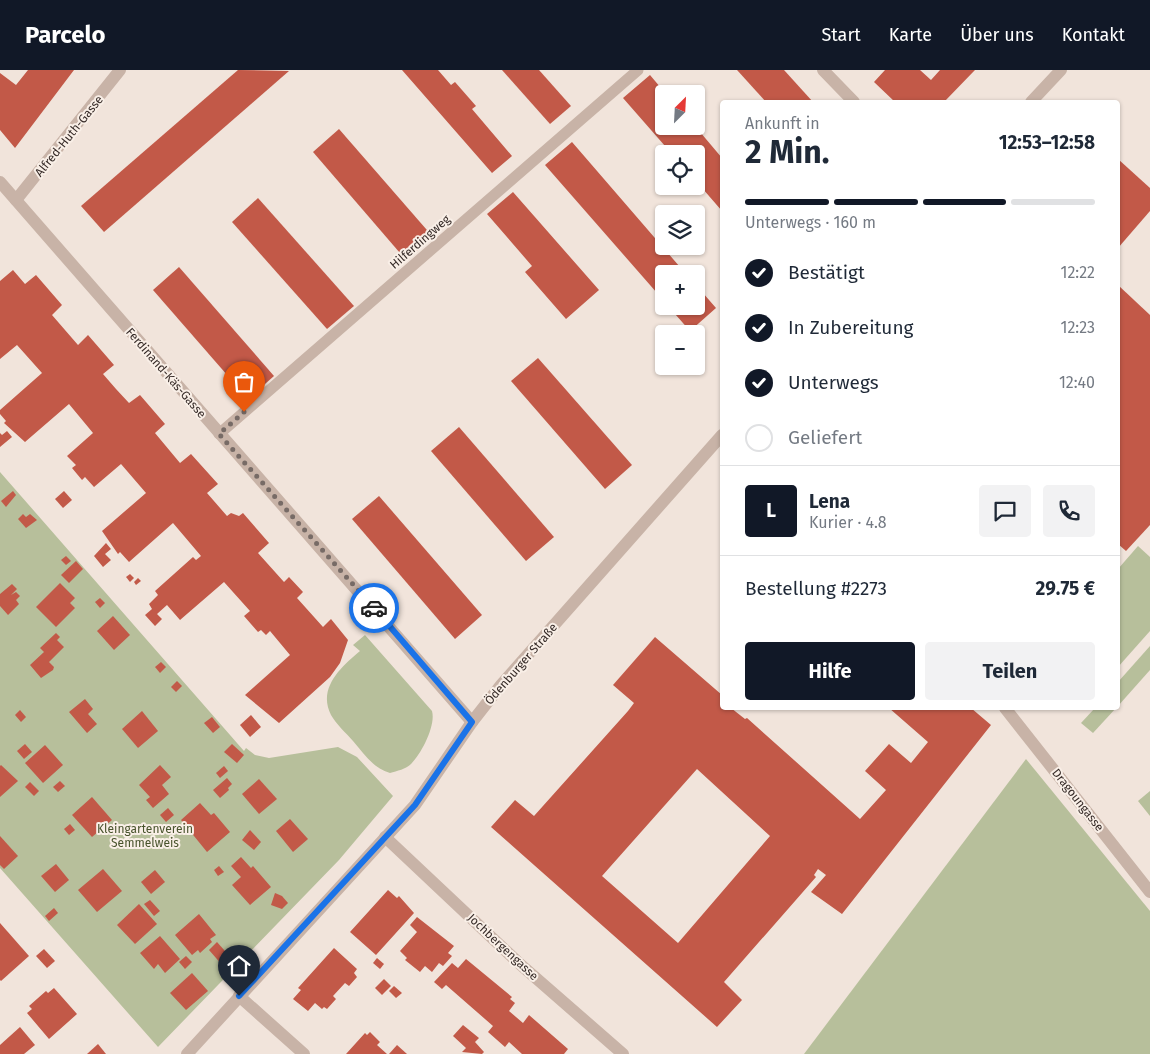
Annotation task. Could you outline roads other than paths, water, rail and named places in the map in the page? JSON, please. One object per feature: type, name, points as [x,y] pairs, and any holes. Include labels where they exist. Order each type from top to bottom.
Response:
[{"type":"street","name":"Alfred-Huth-Gasse","points":[[16,200],[120,70]]},
{"type":"street","points":[[823,70],[852,100]]},
{"type":"street","points":[[1033,100],[1061,70]]},
{"type":"street","name":"Ferdinand-Käs-Gasse","points":[[0,182],[472,722]]},
{"type":"street","name":"Ödenburger Straße","points":[[187,1054],[415,805],[472,722],[526,657],[720,437]]},
{"type":"street","name":"Dragoungasse","points":[[1007,710],[1150,892]]},
{"type":"street","name":"Jochbergengasse","points":[[385,838],[623,1054]]},
{"type":"street","points":[[239,996],[304,1054]]},
{"type":"lane","name":"Hilferdingweg","points":[[219,434],[638,70]]},
{"type":"park label","name":"Kleingartenverein Semmelweis","points":[[145,836]]}]
